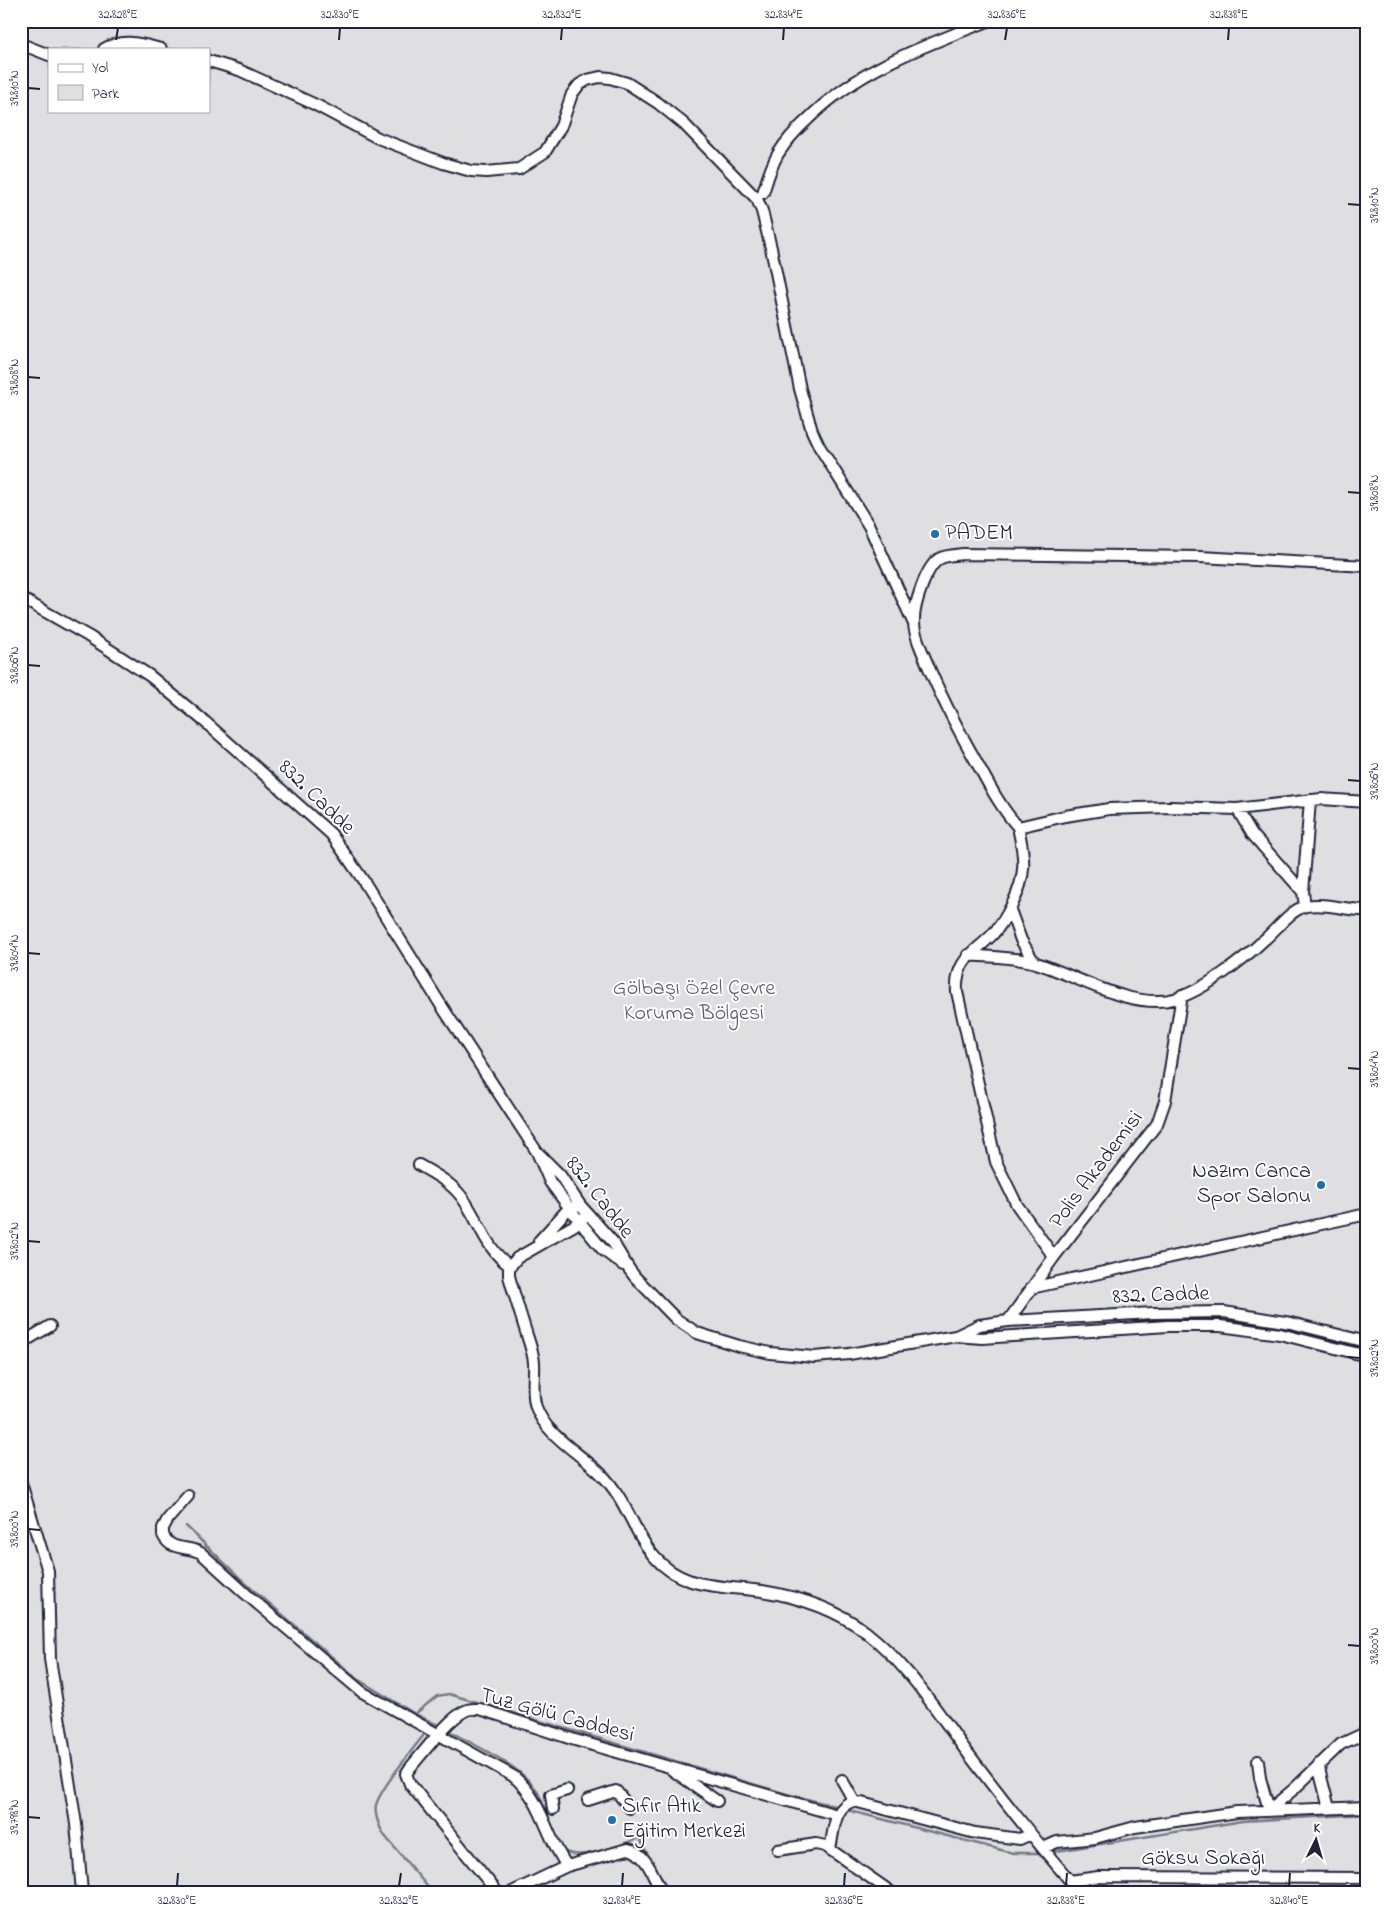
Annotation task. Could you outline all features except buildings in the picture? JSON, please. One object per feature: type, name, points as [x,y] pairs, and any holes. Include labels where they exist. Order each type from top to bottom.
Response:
[{"type":"street","points":[[763,193],[779,153],[795,132],[820,107],[864,75],[896,58],[988,21]]},
{"type":"street","points":[[106,48],[126,42],[156,48]]},
{"type":"street","points":[[21,44],[48,55]]},
{"type":"street","points":[[210,62],[239,70],[316,105],[378,138],[443,163],[471,171],[486,172],[519,169],[545,152],[561,126],[572,94],[587,80],[600,77],[627,83],[658,103],[684,124],[757,199],[762,211],[771,248],[800,388],[812,431],[822,452],[869,526],[914,624],[934,681],[967,745],[998,801],[1018,827],[1023,852],[1023,878],[1020,890],[1010,910],[994,933],[968,955],[958,973],[956,982],[958,1001],[994,1156],[1013,1198],[1054,1256]]},
{"type":"street","points":[[914,624],[922,590],[928,572],[934,562],[941,558],[963,554],[1193,557],[1367,566]]},
{"type":"street","name":"832. Cadde","points":[[21,598],[95,640],[150,676],[330,834],[363,880],[409,955],[537,1152],[550,1182],[603,1250],[629,1269]]},
{"type":"street","points":[[1018,827],[1065,816],[1109,809],[1170,807],[1237,809],[1310,800],[1367,802]]},
{"type":"street","points":[[1305,906],[1303,892],[1310,800]]},
{"type":"street","points":[[1237,809],[1252,834],[1303,892]]},
{"type":"street","points":[[968,955],[1034,962],[1122,996],[1167,1000],[1206,984],[1238,962],[1291,915],[1305,906],[1318,905],[1367,910]]},
{"type":"street","points":[[1010,910],[1021,940],[1034,962]]},
{"type":"street","name":"Polis Akademisi","points":[[1008,1321],[1054,1256],[1157,1124],[1165,1100],[1182,995]]},
{"type":"street","name":"832. Cadde","points":[[537,1152],[560,1175],[580,1205],[612,1242],[629,1269],[665,1309],[687,1327],[711,1338],[770,1353],[798,1356],[832,1356],[956,1336],[982,1338],[1168,1326],[1220,1326],[1280,1334],[1367,1356]]},
{"type":"street","points":[[419,1165],[446,1180],[466,1202],[498,1258],[510,1266]]},
{"type":"street","points":[[533,1247],[569,1208],[580,1205]]},
{"type":"street","points":[[587,1214],[580,1222],[533,1247],[517,1258],[510,1266],[508,1276],[534,1361],[533,1395],[539,1415],[556,1435],[602,1474],[612,1485],[637,1532],[656,1560],[673,1573],[692,1581],[781,1594],[814,1604],[835,1612],[864,1631],[892,1654],[915,1680],[1031,1834],[1080,1892]]},
{"type":"street","points":[[1031,1288],[1367,1214]]},
{"type":"street","name":"832. Cadde","points":[[956,1336],[979,1325],[1008,1321],[1153,1313],[1224,1312],[1291,1323],[1367,1342]]},
{"type":"street","points":[[21,1338],[30,1338],[50,1326]]},
{"type":"street","points":[[21,1483],[48,1571],[50,1658],[76,1824],[82,1892]]},
{"type":"street","points":[[188,1496],[164,1525],[163,1535],[169,1544],[177,1549],[196,1550],[201,1553],[351,1683],[375,1700],[437,1729],[503,1769],[527,1788],[534,1798],[556,1850],[567,1866]]},
{"type":"street","name":"Tuz Gölü Caddesi","points":[[497,1892],[407,1779],[406,1774],[437,1729],[468,1709],[480,1709],[575,1740],[663,1764],[844,1808],[975,1833],[1020,1839],[1031,1834]]},
{"type":"street","points":[[1269,1810],[1341,1744],[1367,1732]]},
{"type":"street","points":[[1258,1761],[1260,1778],[1269,1810]]},
{"type":"street","points":[[663,1764],[717,1801]]},
{"type":"street","points":[[1319,1764],[1329,1808]]},
{"type":"street","points":[[830,1849],[844,1808],[842,1780]]},
{"type":"street","points":[[553,1809],[551,1795],[567,1790]]},
{"type":"street","points":[[588,1800],[616,1791],[630,1808]]},
{"type":"street","points":[[1043,1848],[1058,1842],[1096,1838],[1135,1827],[1237,1812],[1367,1807]]},
{"type":"street","points":[[778,1850],[816,1844],[825,1846],[891,1892]]},
{"type":"street","points":[[512,1892],[567,1866],[623,1849],[633,1850],[642,1857],[662,1892]]},
{"type":"street","name":"Göksu Sokağı","points":[[1070,1881],[1098,1877],[1367,1878]]},
{"type":"green space","name":"Gölbaşı Özel Çevre Koruma Bölgesi","points":[[21,21],[1367,21],[1367,1892],[21,1892]]},
{"type":"waterway","points":[[186,1526],[243,1581],[359,1680],[415,1714],[442,1727]]},
{"type":"waterway","points":[[415,1714],[437,1696],[449,1694],[787,1794],[839,1807]]},
{"type":"waterway","points":[[447,1730],[494,1755],[517,1770],[535,1788],[549,1821]]},
{"type":"waterway","points":[[427,1731],[379,1798],[376,1805],[376,1813],[384,1835],[432,1892]]},
{"type":"waterway","points":[[847,1810],[1013,1853],[1043,1853]]},
{"type":"waterway","points":[[1051,1852],[1243,1821],[1367,1814]]},
{"type":"waterway","points":[[561,1849],[568,1853],[588,1854],[639,1838],[652,1862]]},
{"type":"waterway","points":[[661,1880],[668,1892]]},
{"type":"place","name":"PADEM","points":[[935,534]]},
{"type":"place","name":"Nazım Canca Spor Salonu","points":[[1321,1185]]},
{"type":"place","name":"Sıfır Atık Eğitim Merkezi","points":[[612,1820]]}]
